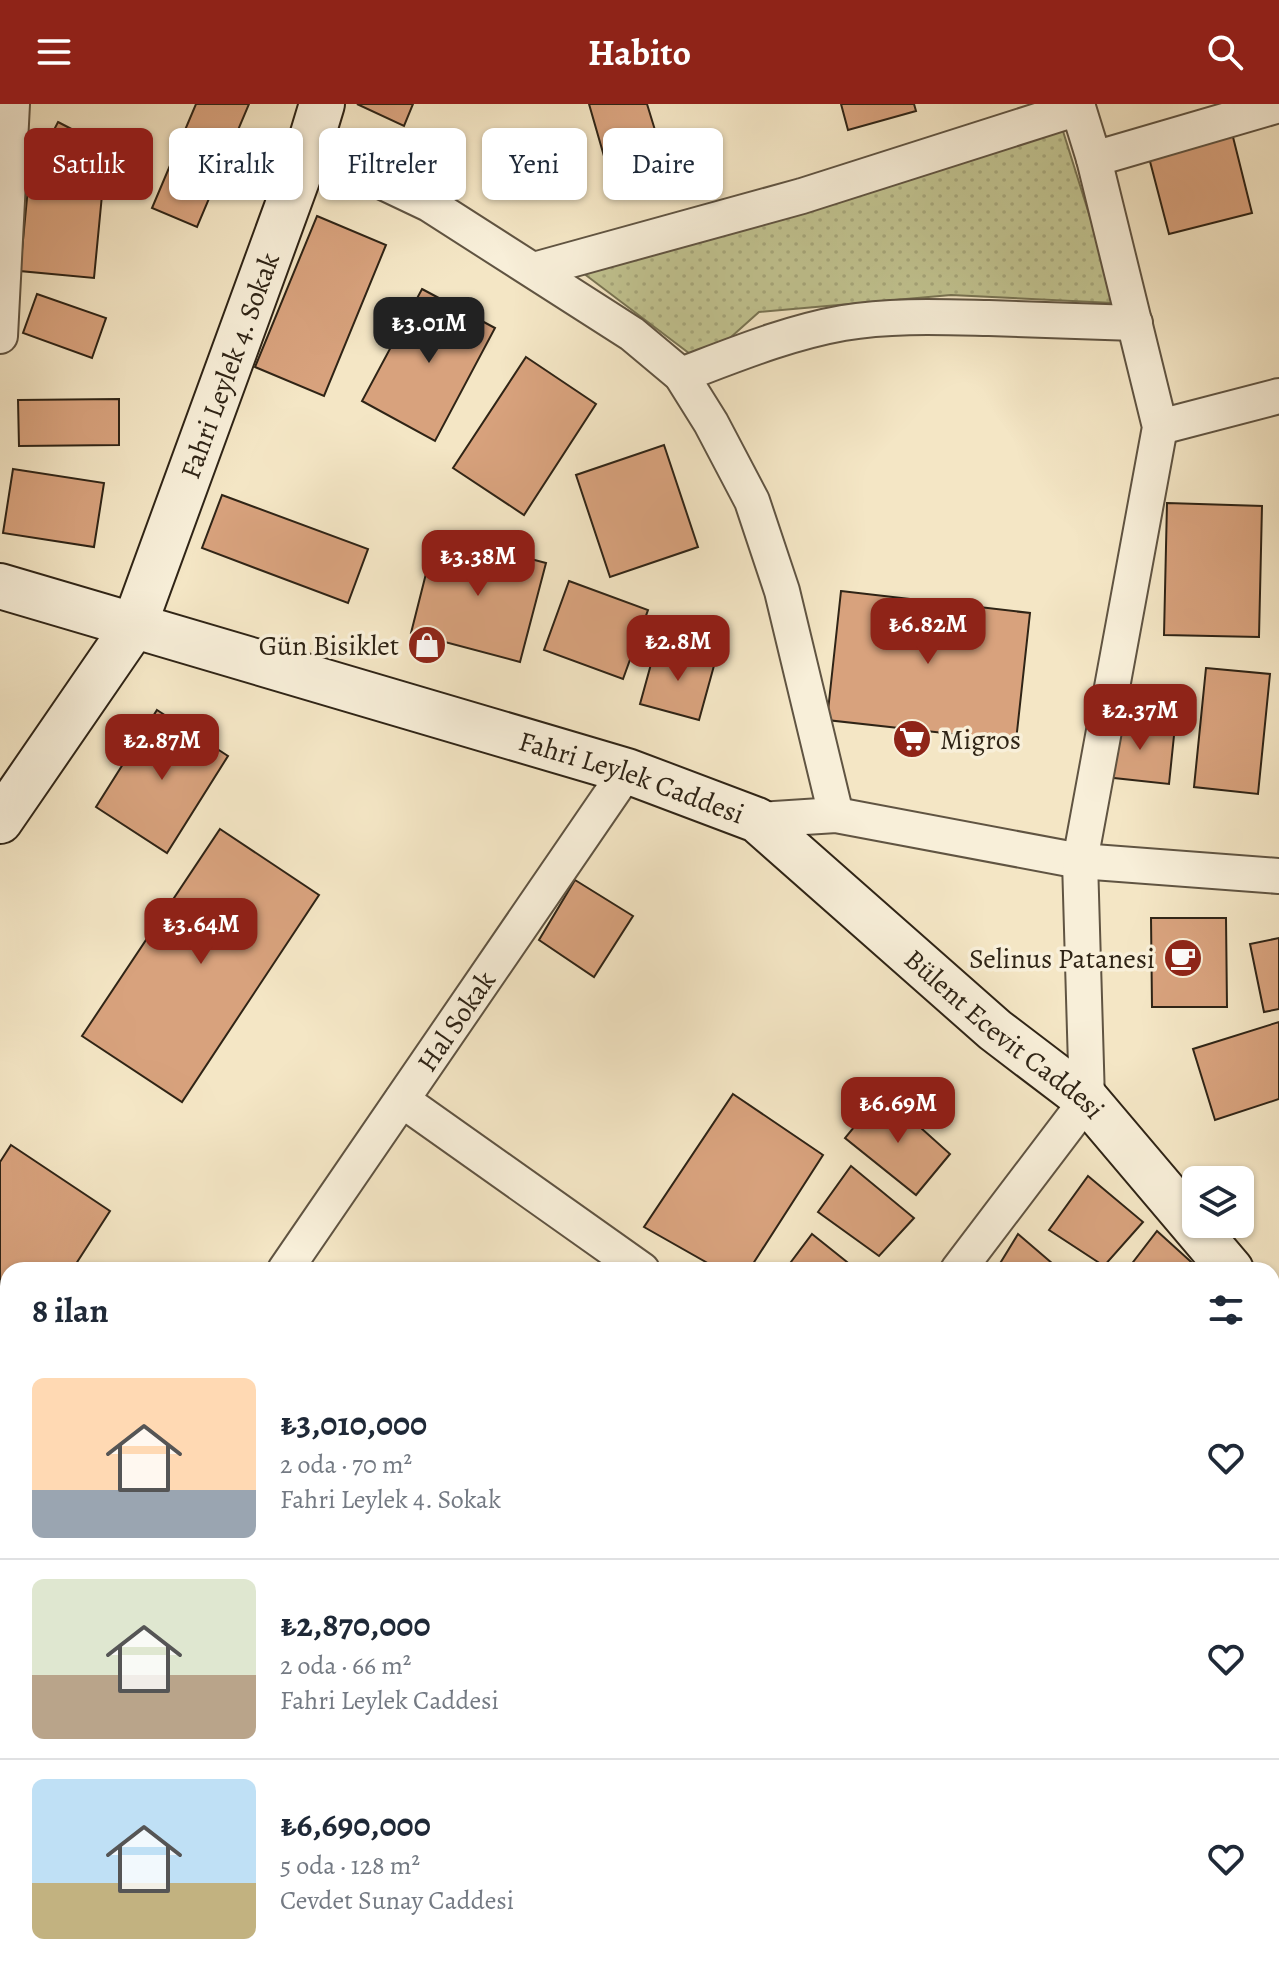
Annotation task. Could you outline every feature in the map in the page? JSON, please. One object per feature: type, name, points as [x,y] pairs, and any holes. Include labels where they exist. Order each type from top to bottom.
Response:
[{"type":"street","points":[[0,336],[12,104]]},
{"type":"street","name":"Fahri Leylek 4. Sokak","points":[[0,821],[134,626],[322,104]]},
{"type":"street","points":[[1094,159],[1279,105]]},
{"type":"street","points":[[534,270],[802,196],[1078,106],[1160,427],[1080,861],[1087,1100],[964,1262]]},
{"type":"street","points":[[309,147],[429,204],[632,334],[681,375],[711,423],[752,501],[782,591],[836,815]]},
{"type":"street","points":[[681,375],[803,332],[883,318],[923,316],[1135,323]]},
{"type":"street","points":[[1160,427],[1279,396]]},
{"type":"street","name":"Fahri Leylek Caddesi","points":[[0,586],[627,771],[757,820],[836,815],[1080,861],[1279,876]]},
{"type":"street","name":"Hal Sokak","points":[[291,1262],[627,771]]},
{"type":"street","name":"Bülent Ecevit Caddesi","points":[[757,820],[995,1030],[1087,1100],[1224,1262]]},
{"type":"street","points":[[402,1100],[631,1262]]},
{"type":"green space","points":[[1062,128],[1100,249],[1113,303],[951,295],[759,312],[702,363],[579,270]]},
{"type":"building","points":[[196,104],[249,104],[239,128],[186,128]]},
{"type":"building","points":[[357,104],[413,104],[404,126]]},
{"type":"building","points":[[589,104],[647,104],[654,128],[603,128],[603,153]]},
{"type":"building","points":[[841,104],[914,104],[916,111],[848,130]]},
{"type":"building","points":[[58,122],[70,128],[55,128]]},
{"type":"building","points":[[1231,129],[1252,213],[1169,234],[1147,150]]},
{"type":"building","points":[[169,168],[169,200],[208,200],[197,227],[152,208]]},
{"type":"building","points":[[27,200],[102,200],[94,278],[20,271]]},
{"type":"building","points":[[317,216],[386,245],[324,396],[255,367]]},
{"type":"building","points":[[422,289],[495,328],[435,441],[362,401]]},
{"type":"building","points":[[37,294],[106,318],[92,358],[23,333]]},
{"type":"building","points":[[526,357],[596,404],[524,515],[453,468]]},
{"type":"building","points":[[119,399],[119,445],[19,446],[18,400]]},
{"type":"building","points":[[664,445],[698,547],[610,577],[576,475]]},
{"type":"building","points":[[13,469],[104,483],[94,547],[3,533]]},
{"type":"building","points":[[222,495],[368,549],[348,603],[202,548]]},
{"type":"building","points":[[1167,503],[1262,506],[1259,637],[1164,635]]},
{"type":"building","points":[[436,534],[546,563],[520,662],[411,633]]},
{"type":"building","points":[[569,581],[648,610],[623,679],[544,650]]},
{"type":"building","points":[[841,591],[1030,613],[1016,741],[827,720]]},
{"type":"building","points":[[656,646],[715,662],[699,720],[640,704]]},
{"type":"building","points":[[1206,668],[1270,674],[1258,794],[1194,787]]},
{"type":"building","points":[[157,710],[228,756],[167,853],[96,807]]},
{"type":"building","points":[[1111,719],[1175,726],[1169,784],[1105,777]]},
{"type":"building","points":[[220,829],[319,895],[182,1102],[82,1036]]},
{"type":"building","points":[[575,880],[633,916],[594,977],[539,940]]},
{"type":"building","points":[[1151,918],[1226,918],[1227,1007],[1152,1007]]},
{"type":"building","points":[[1279,938],[1279,1009],[1264,1012],[1250,944]]},
{"type":"building","points":[[1279,1022],[1279,1099],[1215,1120],[1193,1049]]},
{"type":"building","points":[[882,1093],[950,1154],[916,1195],[845,1138]]},
{"type":"building","points":[[733,1094],[823,1155],[754,1262],[706,1262],[644,1227]]},
{"type":"building","points":[[11,1145],[110,1211],[77,1262],[0,1262],[0,1162]]},
{"type":"building","points":[[851,1166],[914,1218],[879,1256],[818,1212]]},
{"type":"building","points":[[1088,1176],[1143,1222],[1108,1262],[1098,1262],[1049,1230]]},
{"type":"building","points":[[1157,1231],[1191,1262],[1133,1262]]},
{"type":"building","points":[[812,1234],[847,1262],[791,1262]]},
{"type":"building","points":[[1018,1234],[1051,1262],[1001,1262]]},
{"type":"place","name":"Gün Bisiklet","points":[[427,645]]},
{"type":"place","name":"Migros","points":[[912,739]]},
{"type":"place","name":"Selinus Patanesi","points":[[1183,958]]}]
